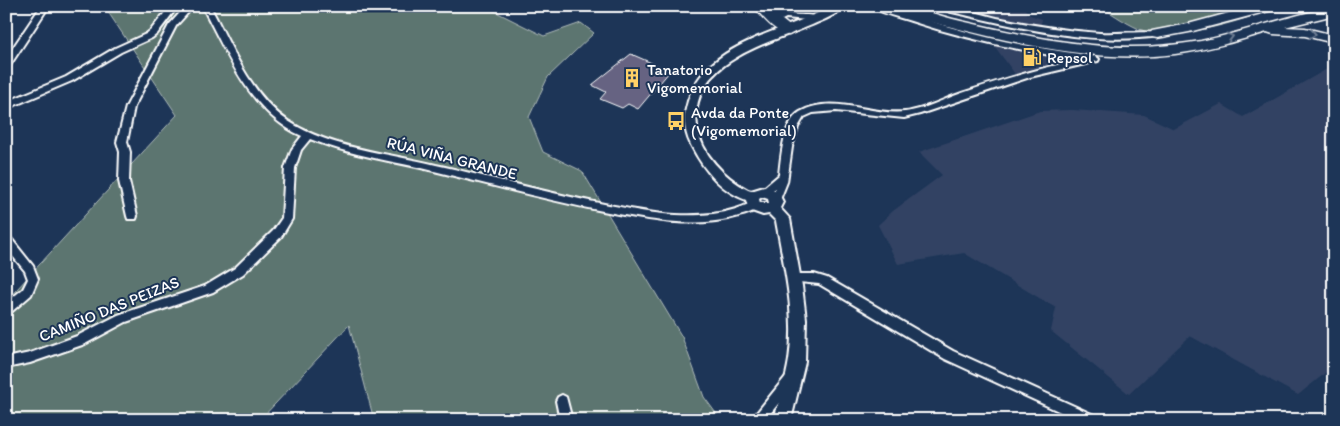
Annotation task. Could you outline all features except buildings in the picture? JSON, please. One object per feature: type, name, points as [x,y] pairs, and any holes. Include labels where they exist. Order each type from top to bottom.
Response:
[{"type":"highway","points":[[761,6],[773,13],[791,29]]},
{"type":"highway","points":[[894,6],[924,16],[1014,38],[1079,50],[1108,52],[1147,52],[1202,45],[1334,11]]},
{"type":"highway","points":[[918,6],[1052,38],[1122,44],[1145,43],[1196,34],[1302,6]]},
{"type":"highway","points":[[1157,34],[1189,28],[1271,6]]},
{"type":"highway","points":[[772,38],[774,31],[773,13]]},
{"type":"highway","points":[[1258,30],[1306,32],[1334,39]]},
{"type":"highway","points":[[1095,59],[1144,59],[1169,56],[1192,52],[1202,45]]},
{"type":"street","points":[[6,65],[45,6]]},
{"type":"street","points":[[6,106],[69,79],[118,50],[149,36],[174,6]]},
{"type":"street","points":[[132,216],[124,181],[125,152],[122,142],[130,107],[169,32],[190,6]]},
{"type":"street","name":"RÚA VIÑA GRANDE","points":[[206,6],[254,92],[284,122],[308,135],[351,148],[520,190],[652,216],[683,219],[711,218],[738,214],[764,201]]},
{"type":"street","points":[[782,420],[795,374],[799,323],[783,219],[764,201],[738,191],[723,180],[701,153],[694,138],[690,122],[692,101],[700,82],[712,68],[732,54],[817,19],[840,6]]},
{"type":"street","points":[[875,6],[940,27],[1071,59],[1095,59]]},
{"type":"street","points":[[940,6],[1067,34],[1114,37],[1157,34]]},
{"type":"street","points":[[773,13],[796,18],[817,19]]},
{"type":"street","points":[[764,201],[781,192],[782,178],[792,133],[800,116],[808,111],[826,108],[904,115],[1071,59]]},
{"type":"street","name":"CAMIÑO DAS PEIZAS","points":[[6,363],[30,358],[81,340],[129,315],[209,289],[239,271],[277,234],[287,219],[290,168],[297,149],[308,135]]},
{"type":"street","points":[[6,240],[29,269],[33,278],[26,292],[6,310]]},
{"type":"street","points":[[792,278],[814,278],[823,282],[949,355],[1092,420]]},
{"type":"street","points":[[757,420],[795,374]]},
{"type":"street","points":[[562,401],[566,420]]},
{"type":"shaded area","name":"Repsol","points":[[977,6],[1016,6],[1025,8],[1027,14],[1042,19],[1040,28],[972,12]]},
{"type":"shaded area","name":"Repsol","points":[[994,41],[1061,56],[1065,62],[1015,74],[993,44]]},
{"type":"shaded area","points":[[1334,65],[1334,366],[1298,395],[1190,336],[1129,394],[1051,331],[1056,308],[964,253],[898,264],[878,225],[893,211],[942,175],[919,152],[1040,111],[1072,110],[1144,115],[1174,129],[1221,104],[1243,117]]},
{"type":"green space","points":[[104,6],[484,6],[544,36],[581,23],[594,33],[548,77],[529,117],[543,152],[582,171],[682,337],[704,397],[721,420],[374,420],[349,325],[260,420],[6,420],[6,301],[177,115]]},
{"type":"green space","points":[[1100,6],[1277,6],[1265,12],[1212,28],[1158,33],[1134,27]]},
{"type":"place","name":"Repsol","points":[[1032,57]]},
{"type":"place","name":"Tanatorio Vigomemorial","points":[[632,78]]},
{"type":"place","name":"Avda da Ponte (Vigomemorial)","points":[[676,121]]}]
